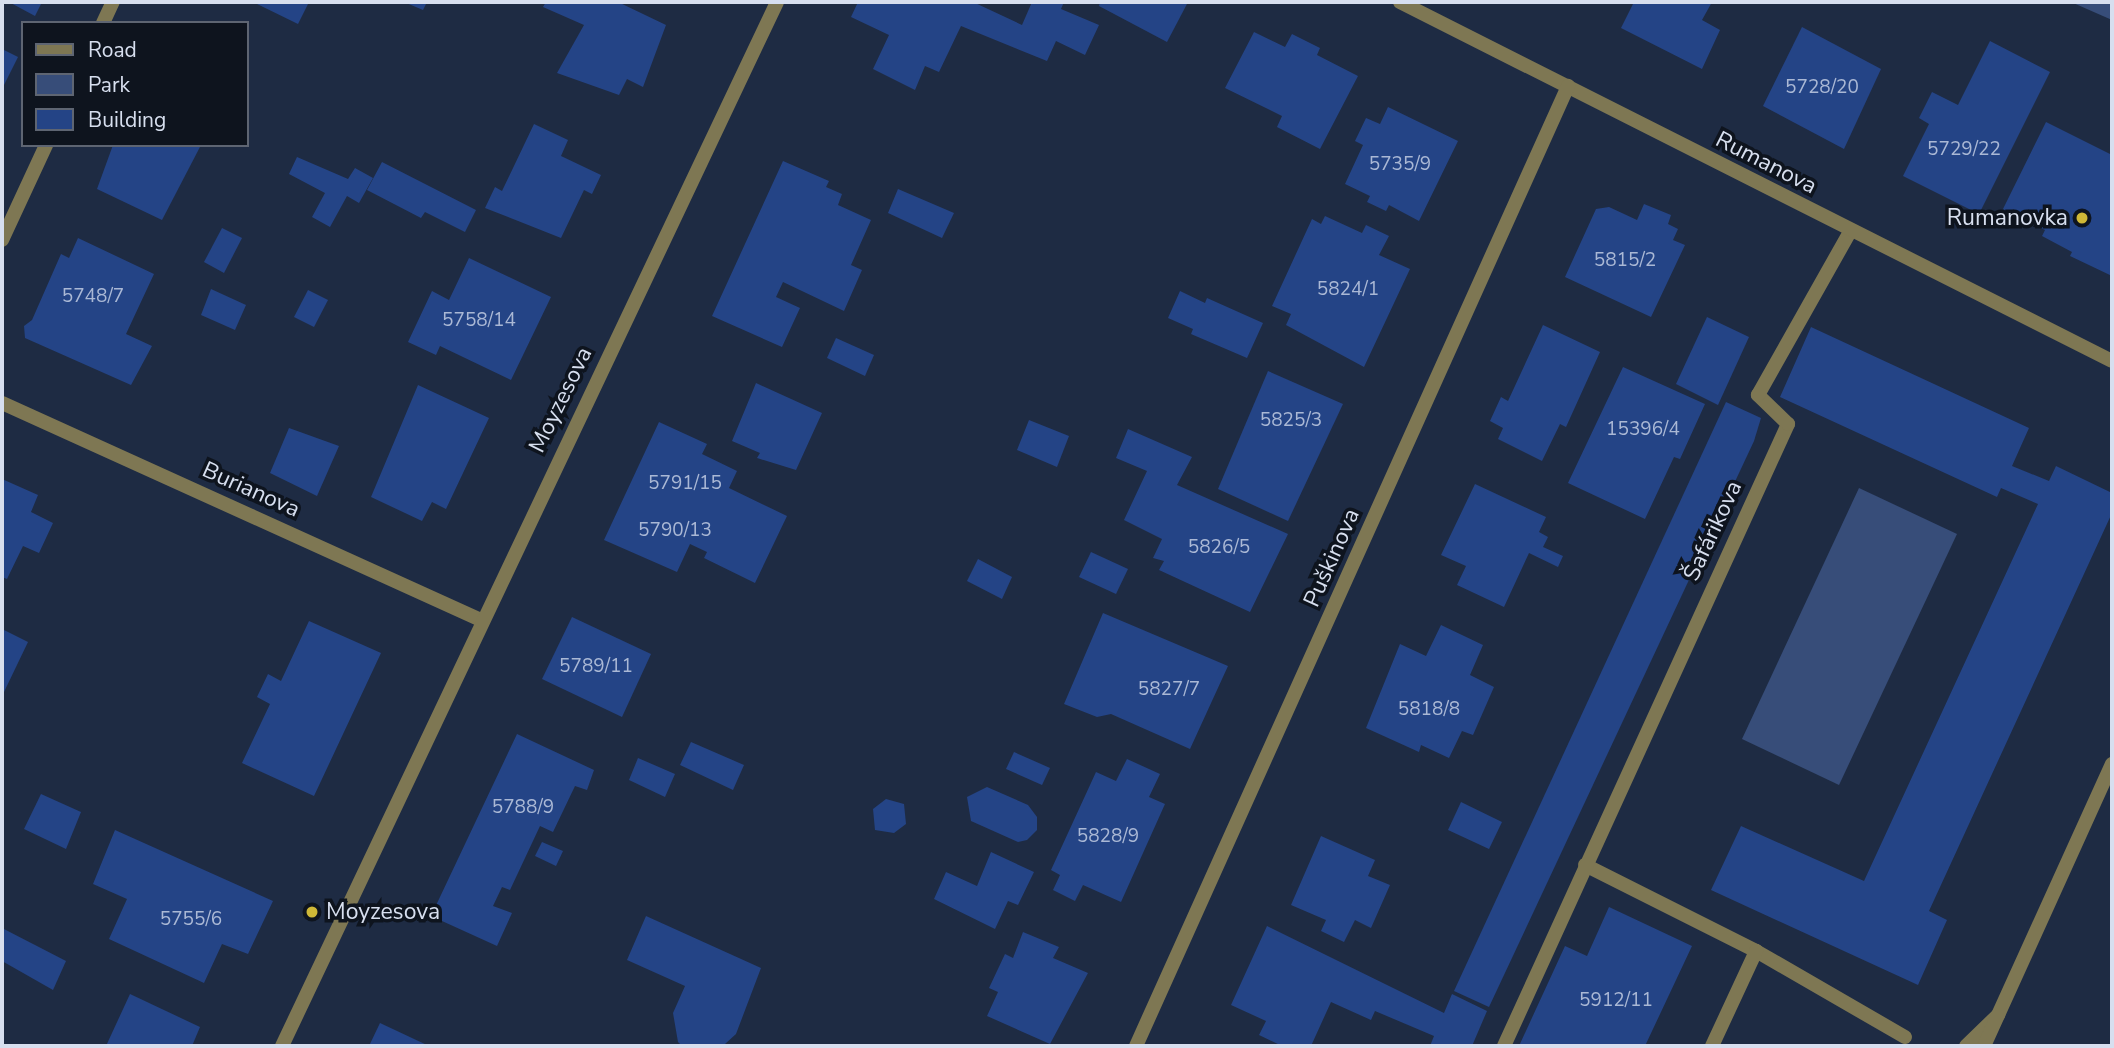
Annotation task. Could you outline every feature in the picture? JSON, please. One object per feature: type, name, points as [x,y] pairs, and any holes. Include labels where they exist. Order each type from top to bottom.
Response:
[{"type":"street","points":[[104,21],[113,2]]},
{"type":"street","name":"Moyzesova","points":[[282,1046],[481,620],[777,2]]},
{"type":"street","name":"Rumanova","points":[[1400,2],[1850,232],[2112,361]]},
{"type":"street","name":"Puškinova","points":[[1136,1046],[1568,86]]},
{"type":"street","points":[[2,240],[45,147]]},
{"type":"street","name":"Šafárikova","points":[[1504,1046],[1788,424],[1758,395],[1850,232]]},
{"type":"street","name":"Burianova","points":[[2,402],[481,620]]},
{"type":"street","points":[[1984,1046],[2112,764]]},
{"type":"street","points":[[1585,865],[1756,951],[1905,1037]]},
{"type":"street","points":[[1712,1046],[1756,951]]},
{"type":"street","points":[[1966,1046],[2001,1012]]},
{"type":"green space","points":[[2071,2],[2112,2],[2112,20]]},
{"type":"green space","points":[[1859,488],[1957,534],[1839,785],[1742,739]]},
{"type":"building","points":[[9,2],[42,2],[35,16]]},
{"type":"building","points":[[253,2],[309,2],[298,24]]},
{"type":"building","points":[[404,2],[427,2],[423,10]]},
{"type":"building","points":[[546,2],[618,2],[666,25],[643,87],[627,79],[619,95],[557,73],[584,25],[543,7]]},
{"type":"building","points":[[858,2],[973,2],[1022,25],[1032,2],[1064,2],[1061,9],[1099,25],[1085,55],[1056,41],[1047,61],[961,26],[939,72],[925,66],[915,90],[873,69],[889,35],[851,17]]},
{"type":"building","points":[[1100,2],[1188,2],[1167,42],[1099,6]]},
{"type":"building","points":[[1634,2],[1712,2],[1702,20],[1720,30],[1702,69],[1621,28]]},
{"type":"building","points":[[1802,27],[1881,69],[1844,149],[1763,106]]},
{"type":"building","points":[[1254,32],[1285,47],[1292,34],[1320,48],[1317,55],[1358,76],[1320,149],[1277,127],[1282,116],[1225,88]]},
{"type":"building","points":[[1990,41],[2050,72],[1979,214],[1903,176],[1929,124],[1919,118],[1932,92],[1958,105]]},
{"type":"building","points":[[2,49],[18,57],[2,89]]},
{"type":"building","points":[[1388,107],[1458,141],[1419,221],[1389,205],[1386,211],[1367,202],[1370,196],[1345,184],[1363,145],[1355,141],[1366,118],[1380,124]]},
{"type":"building","points":[[2046,122],[2112,155],[2112,276],[2070,256],[2072,252],[2042,236],[2045,230],[2003,209]]},
{"type":"building","points":[[534,124],[568,140],[561,156],[601,175],[592,194],[584,190],[561,238],[485,208],[495,187],[502,191]]},
{"type":"building","points":[[112,147],[200,147],[162,220],[97,189]]},
{"type":"building","points":[[297,157],[348,179],[355,168],[373,178],[359,203],[347,196],[330,227],[312,217],[325,193],[289,174]]},
{"type":"building","points":[[783,161],[829,181],[826,187],[842,194],[838,205],[871,220],[851,265],[862,270],[844,311],[783,282],[776,297],[800,308],[782,347],[712,316]]},
{"type":"building","points":[[382,162],[476,210],[465,232],[425,212],[421,218],[367,190]]},
{"type":"building","points":[[898,189],[954,213],[942,238],[888,213]]},
{"type":"building","points":[[1644,204],[1671,215],[1668,224],[1678,229],[1673,240],[1685,245],[1651,317],[1565,277],[1596,209],[1609,207],[1637,220]]},
{"type":"building","points":[[1325,216],[1362,233],[1366,225],[1389,236],[1379,255],[1410,269],[1364,367],[1286,325],[1291,314],[1272,306],[1312,219],[1321,224]]},
{"type":"building","points":[[222,228],[242,238],[224,273],[204,262]]},
{"type":"building","points":[[78,238],[154,274],[126,334],[152,346],[131,385],[25,338],[24,326],[32,320],[61,254],[69,258]]},
{"type":"building","points":[[469,258],[551,297],[511,380],[440,346],[436,355],[408,342],[432,291],[449,300]]},
{"type":"building","points":[[211,289],[246,305],[235,330],[201,315]]},
{"type":"building","points":[[308,290],[328,300],[314,327],[294,317]]},
{"type":"building","points":[[1180,291],[1205,303],[1207,298],[1263,323],[1247,358],[1191,334],[1193,329],[1168,318]]},
{"type":"building","points":[[1707,317],[1749,337],[1718,405],[1676,384]]},
{"type":"building","points":[[1543,325],[1600,352],[1566,427],[1560,424],[1542,461],[1498,439],[1503,428],[1490,421],[1501,397],[1508,401]]},
{"type":"building","points":[[1811,327],[2029,428],[2012,466],[2049,481],[2056,466],[2112,493],[2112,513],[1929,911],[1947,920],[1918,985],[1711,890],[1741,826],[1864,881],[2038,504],[2001,488],[1997,497],[1780,397]]},
{"type":"building","points":[[836,338],[874,355],[865,376],[827,358]]},
{"type":"building","points":[[1623,367],[1705,404],[1680,459],[1674,457],[1645,519],[1568,483]]},
{"type":"building","points":[[1268,371],[1343,404],[1288,521],[1218,489]]},
{"type":"building","points":[[756,383],[822,413],[796,470],[757,458],[760,453],[732,441]]},
{"type":"building","points":[[418,385],[489,418],[446,509],[432,502],[422,521],[371,497]]},
{"type":"building","points":[[1726,402],[1761,418],[1754,441],[1489,1007],[1454,991]]},
{"type":"building","points":[[1029,420],[1069,436],[1057,467],[1017,450]]},
{"type":"building","points":[[659,422],[707,444],[702,454],[737,471],[729,488],[787,516],[755,583],[704,558],[707,552],[690,544],[677,572],[604,540]]},
{"type":"building","points":[[289,428],[339,446],[317,496],[270,473]]},
{"type":"building","points":[[1128,429],[1192,457],[1177,485],[1288,534],[1250,612],[1159,570],[1164,561],[1153,558],[1162,539],[1124,520],[1147,471],[1116,458]]},
{"type":"building","points":[[2,479],[38,495],[31,512],[53,523],[39,553],[23,546],[7,579],[2,577]]},
{"type":"building","points":[[1475,484],[1546,517],[1539,532],[1548,537],[1543,547],[1563,556],[1558,567],[1529,553],[1504,607],[1457,585],[1466,566],[1441,555]]},
{"type":"building","points":[[1091,552],[1128,569],[1116,594],[1079,577]]},
{"type":"building","points":[[978,559],[1012,577],[1002,599],[967,581]]},
{"type":"building","points":[[1103,613],[1228,666],[1190,749],[1111,714],[1097,717],[1064,704]]},
{"type":"building","points":[[572,617],[651,654],[622,717],[542,679]]},
{"type":"building","points":[[309,621],[381,653],[314,796],[242,763],[270,704],[257,697],[268,674],[281,681]]},
{"type":"building","points":[[1441,625],[1483,645],[1470,675],[1494,687],[1473,735],[1462,731],[1449,758],[1421,745],[1419,752],[1366,728],[1400,644],[1426,656]]},
{"type":"building","points":[[2,629],[28,642],[4,692],[2,691]]},
{"type":"building","points":[[517,734],[594,770],[587,790],[575,786],[553,832],[540,826],[510,890],[502,887],[493,906],[512,913],[497,946],[431,916]]},
{"type":"building","points":[[691,742],[744,765],[733,790],[680,765]]},
{"type":"building","points":[[1014,752],[1050,768],[1042,785],[1006,769]]},
{"type":"building","points":[[638,758],[675,774],[665,797],[629,780]]},
{"type":"building","points":[[1127,759],[1160,774],[1149,797],[1165,804],[1121,902],[1083,885],[1075,901],[1053,890],[1060,875],[1051,870],[1096,772],[1116,781]]},
{"type":"building","points":[[987,787],[1028,805],[1037,817],[1037,830],[1027,840],[1018,842],[971,821],[967,797]]},
{"type":"building","points":[[41,794],[81,812],[66,849],[24,829]]},
{"type":"building","points":[[886,799],[904,804],[906,824],[894,833],[875,830],[873,809]]},
{"type":"building","points":[[1461,802],[1502,822],[1489,849],[1448,830]]},
{"type":"building","points":[[115,830],[273,901],[248,954],[222,944],[204,983],[109,939],[127,899],[93,884]]},
{"type":"building","points":[[1321,836],[1375,860],[1368,876],[1390,885],[1371,928],[1355,920],[1344,942],[1321,931],[1326,920],[1291,905]]},
{"type":"building","points":[[542,842],[563,851],[556,866],[535,856]]},
{"type":"building","points":[[991,852],[1034,872],[1018,905],[1008,901],[995,929],[934,899],[946,872],[977,886]]},
{"type":"building","points":[[1609,907],[1692,946],[1645,1046],[1519,1046],[1565,946],[1587,956]]},
{"type":"building","points":[[646,916],[761,968],[736,1034],[725,1044],[682,1046],[678,1042],[673,1013],[685,986],[627,960]]},
{"type":"building","points":[[1267,926],[1444,1013],[1452,994],[1487,1011],[1472,1046],[1430,1046],[1434,1036],[1375,1011],[1371,1020],[1331,1002],[1311,1046],[1282,1046],[1259,1035],[1266,1021],[1231,1005]]},
{"type":"building","points":[[2,928],[66,961],[53,990],[2,961]]},
{"type":"building","points":[[1023,932],[1059,947],[1053,958],[1088,973],[1050,1044],[987,1016],[998,992],[989,988],[1005,954],[1013,958]]},
{"type":"building","points":[[130,994],[200,1027],[192,1046],[106,1046]]},
{"type":"building","points":[[380,1023],[429,1046],[369,1046]]},
{"type":"place","name":"Rumanovka","points":[[2082,218]]},
{"type":"place","name":"Moyzesova","points":[[312,912]]}]
